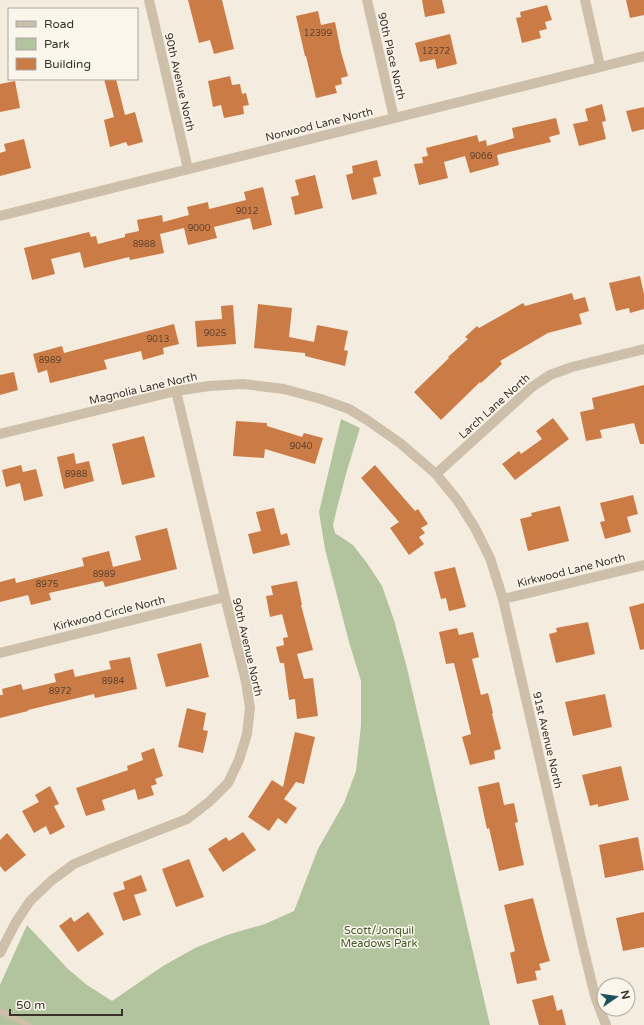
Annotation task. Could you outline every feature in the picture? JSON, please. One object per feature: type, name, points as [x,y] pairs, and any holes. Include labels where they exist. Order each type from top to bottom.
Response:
[{"type":"street","name":"90th Avenue North","points":[[149,0],[188,169]]},
{"type":"street","name":"90th Place North","points":[[367,0],[394,118]]},
{"type":"street","points":[[585,0],[600,66]]},
{"type":"street","name":"Norwood Lane North","points":[[0,216],[644,56]]},
{"type":"street","name":"Larch Lane North","points":[[436,474],[532,387],[550,375],[572,367],[644,349]]},
{"type":"street","name":"Magnolia Lane North","points":[[0,434],[176,391],[209,386],[243,384],[284,389],[321,399],[349,409],[400,443],[436,474]]},
{"type":"street","name":"90th Avenue North","points":[[0,953],[16,922],[30,901],[51,881],[74,864],[187,819],[209,802],[228,783],[239,760],[247,734],[250,708],[246,682],[176,391]]},
{"type":"street","name":"91st Avenue North","points":[[436,474],[458,501],[475,528],[490,558],[503,599],[583,947],[595,996],[606,1025]]},
{"type":"street","name":"Kirkwood Lane North","points":[[503,599],[644,565]]},
{"type":"street","name":"Kirkwood Circle North","points":[[0,653],[225,597]]},
{"type":"lane","points":[[0,1011],[29,1025]]},
{"type":"green space","name":"Scott/Jonquil Meadows Park","points":[[341,419],[360,428],[333,525],[335,533],[353,545],[382,586],[394,620],[407,668],[490,1025],[0,1025],[0,985],[27,925],[68,969],[87,985],[112,1001],[163,966],[195,948],[227,935],[265,924],[294,911],[318,849],[344,803],[356,771],[361,725],[361,681],[349,642],[325,549],[319,512]]},
{"type":"building","points":[[188,0],[222,0],[234,49],[214,54],[210,40],[199,43]]},
{"type":"building","points":[[422,0],[442,0],[445,13],[425,17]]},
{"type":"building","points":[[626,0],[644,0],[644,15],[630,18]]},
{"type":"building","points":[[547,5],[552,20],[545,22],[547,29],[539,31],[541,38],[522,43],[516,18],[521,17],[520,12]]},
{"type":"building","points":[[318,11],[321,25],[335,22],[348,76],[341,78],[342,84],[335,86],[337,93],[316,98],[296,16]]},
{"type":"building","points":[[450,34],[457,64],[437,69],[435,59],[420,62],[415,43]]},
{"type":"building","points":[[230,76],[232,85],[240,84],[242,94],[246,93],[249,105],[243,106],[244,114],[224,118],[221,105],[213,107],[208,81]]},
{"type":"building","points":[[104,80],[116,80],[125,115],[135,112],[143,142],[128,146],[126,142],[110,147],[104,120],[114,117]]},
{"type":"building","points":[[15,81],[20,108],[0,112],[0,84]]},
{"type":"building","points":[[602,104],[606,121],[602,122],[606,139],[579,146],[573,124],[588,121],[585,109]]},
{"type":"building","points":[[644,107],[644,129],[632,132],[626,111]]},
{"type":"building","points":[[556,118],[560,134],[549,137],[551,142],[497,155],[499,165],[470,173],[465,156],[444,162],[448,178],[419,185],[414,164],[423,163],[422,157],[428,156],[426,148],[477,135],[479,142],[486,140],[487,146],[514,138],[512,128]]},
{"type":"building","points":[[24,139],[31,168],[0,176],[0,153],[6,151],[4,144]]},
{"type":"building","points":[[377,160],[381,176],[373,178],[377,194],[352,200],[346,175],[353,173],[352,166]]},
{"type":"building","points":[[315,175],[323,208],[295,215],[291,197],[299,195],[295,180]]},
{"type":"building","points":[[263,187],[272,225],[253,230],[250,218],[214,227],[217,238],[188,245],[184,228],[160,234],[164,253],[130,260],[129,257],[84,268],[80,252],[51,259],[55,274],[32,280],[24,248],[89,232],[91,237],[96,236],[98,244],[125,237],[125,234],[139,231],[137,220],[162,215],[163,222],[189,215],[187,207],[208,202],[209,209],[246,200],[244,192]]},
{"type":"building","points":[[640,276],[644,294],[644,309],[630,313],[629,308],[616,311],[609,283]]},
{"type":"building","points":[[572,293],[574,300],[585,297],[589,311],[579,314],[582,324],[548,333],[500,361],[502,364],[481,383],[480,382],[441,420],[414,392],[468,339],[465,337],[477,326],[479,328],[523,303],[525,306]]},
{"type":"building","points":[[258,304],[292,308],[289,337],[314,342],[317,325],[348,331],[344,350],[348,351],[345,366],[305,356],[305,353],[254,348]]},
{"type":"building","points":[[233,305],[236,344],[197,347],[195,321],[222,319],[221,306]]},
{"type":"building","points":[[174,324],[179,344],[163,348],[164,354],[143,360],[141,351],[104,360],[107,369],[50,383],[47,370],[38,373],[33,354],[62,346],[64,353]]},
{"type":"building","points":[[14,372],[18,390],[0,395],[0,375]]},
{"type":"building","points":[[644,385],[644,444],[640,444],[634,423],[600,430],[602,438],[586,441],[580,412],[594,409],[592,398]]},
{"type":"building","points":[[553,418],[569,439],[515,480],[502,464],[519,451],[521,454],[542,439],[536,431]]},
{"type":"building","points":[[236,421],[267,423],[267,426],[302,437],[304,433],[323,438],[315,464],[265,449],[264,458],[233,456]]},
{"type":"building","points":[[144,436],[155,477],[122,485],[112,444]]},
{"type":"building","points":[[74,453],[76,464],[89,461],[94,481],[64,489],[57,457]]},
{"type":"building","points":[[21,465],[23,472],[36,469],[43,496],[24,501],[20,483],[6,487],[2,470]]},
{"type":"building","points":[[375,465],[415,511],[418,509],[428,524],[421,528],[425,533],[419,537],[424,544],[409,555],[390,528],[399,522],[361,478]]},
{"type":"building","points":[[633,495],[638,514],[627,517],[631,532],[605,539],[600,522],[605,521],[600,503]]},
{"type":"building","points":[[560,506],[569,541],[528,551],[520,519],[532,516],[531,513]]},
{"type":"building","points":[[274,508],[281,535],[287,533],[290,545],[253,554],[248,534],[261,531],[256,512]]},
{"type":"building","points":[[167,528],[177,569],[105,587],[103,581],[49,593],[51,600],[31,605],[28,595],[0,602],[0,582],[15,578],[16,583],[84,566],[82,558],[109,551],[113,567],[141,560],[135,536]]},
{"type":"building","points":[[455,567],[466,607],[449,611],[446,598],[441,599],[434,572]]},
{"type":"building","points":[[297,581],[301,605],[313,650],[297,654],[304,679],[313,678],[318,716],[297,719],[295,699],[289,700],[284,663],[280,663],[276,647],[284,645],[283,638],[288,637],[282,614],[270,617],[266,596],[273,595],[271,586]]},
{"type":"building","points":[[644,603],[644,649],[640,650],[629,607]]},
{"type":"building","points":[[588,622],[595,654],[556,663],[549,634],[557,632],[556,628]]},
{"type":"building","points":[[457,628],[459,635],[473,632],[479,657],[472,659],[481,695],[488,693],[501,749],[494,751],[495,759],[470,765],[462,737],[471,734],[454,663],[446,664],[439,632]]},
{"type":"building","points":[[201,643],[209,677],[166,687],[157,654]]},
{"type":"building","points":[[130,657],[137,689],[95,698],[94,694],[0,718],[0,695],[3,695],[2,689],[21,684],[23,690],[56,682],[54,674],[73,669],[75,677],[111,669],[109,661]]},
{"type":"building","points":[[605,694],[612,727],[573,736],[565,702]]},
{"type":"building","points":[[187,708],[206,713],[203,730],[208,731],[203,753],[178,747]]},
{"type":"building","points":[[295,732],[315,737],[304,784],[296,782],[284,799],[297,808],[286,824],[278,818],[269,831],[248,817],[272,780],[283,787]]},
{"type":"building","points":[[154,748],[163,776],[155,779],[157,784],[151,786],[154,795],[138,800],[135,789],[102,800],[105,810],[86,816],[76,788],[128,770],[127,766],[143,760],[141,753]]},
{"type":"building","points":[[621,766],[629,800],[598,807],[598,804],[590,806],[582,775]]},
{"type":"building","points":[[499,782],[504,805],[514,803],[518,822],[515,823],[524,865],[499,871],[489,828],[487,829],[478,787]]},
{"type":"building","points":[[50,786],[59,804],[54,806],[65,827],[50,835],[46,826],[34,833],[22,811],[39,802],[35,795]]},
{"type":"building","points":[[243,832],[256,850],[223,872],[208,849],[226,837],[229,841]]},
{"type":"building","points":[[7,833],[26,855],[5,872],[0,866],[0,840]]},
{"type":"building","points":[[638,837],[644,870],[605,878],[599,845]]},
{"type":"building","points":[[189,859],[204,897],[176,907],[162,869]]},
{"type":"building","points":[[141,875],[147,891],[134,895],[141,915],[123,921],[113,893],[125,889],[123,882]]},
{"type":"building","points":[[533,898],[550,961],[539,964],[541,970],[535,971],[537,980],[517,984],[510,953],[515,951],[504,905]]},
{"type":"building","points":[[88,912],[104,934],[78,952],[59,926],[71,917],[74,922]]},
{"type":"building","points":[[644,912],[644,947],[623,951],[616,918]]},
{"type":"building","points":[[553,995],[557,1011],[562,1009],[566,1025],[539,1025],[532,1000]]}]
